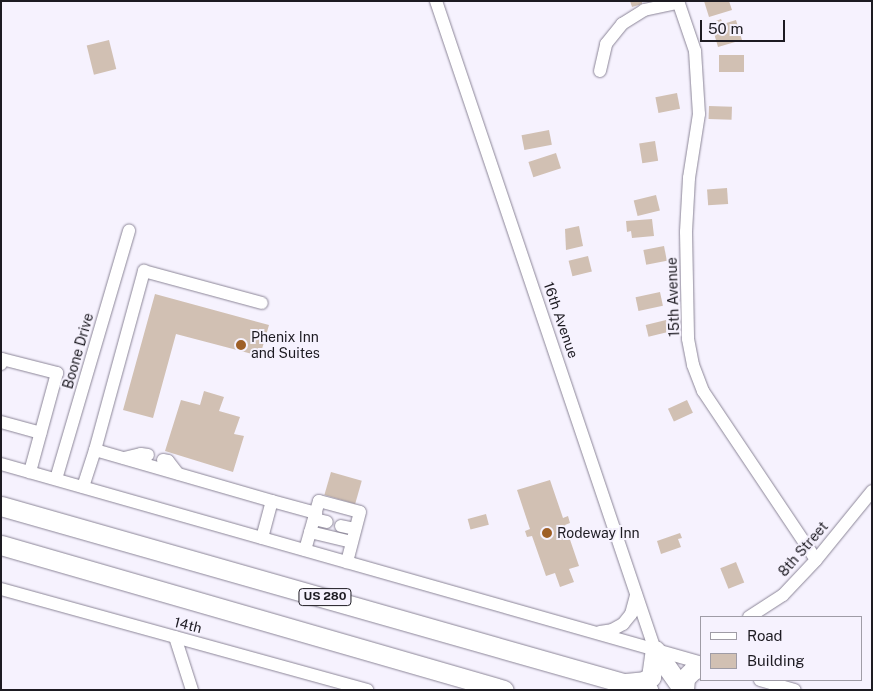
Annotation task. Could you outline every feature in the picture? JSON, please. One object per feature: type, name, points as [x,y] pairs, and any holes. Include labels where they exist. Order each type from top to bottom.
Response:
[{"type":"highway","name":"US 280","points":[[1,506],[648,690]]},
{"type":"highway","points":[[1,545],[504,690]]},
{"type":"highway","points":[[624,683],[644,681],[650,677],[654,650]]},
{"type":"highway","points":[[654,650],[684,690]]},
{"type":"highway","points":[[684,690],[685,678],[693,670],[700,668]]},
{"type":"street","name":"16th Avenue","points":[[436,1],[654,650]]},
{"type":"street","points":[[600,71],[606,44],[622,24],[644,10],[678,2]]},
{"type":"street","name":"15th Avenue","points":[[678,2],[695,51],[698,114],[689,178],[686,232],[688,338],[693,365],[703,391],[816,560]]},
{"type":"street","name":"Boone Drive","points":[[56,479],[129,231]]},
{"type":"street","points":[[83,487],[144,271],[262,302]]},
{"type":"street","points":[[1,364],[2,359],[57,373],[30,472]]},
{"type":"street","points":[[1,422],[41,433]]},
{"type":"street","points":[[95,450],[272,501],[327,522]]},
{"type":"street","points":[[123,458],[141,454],[148,455]]},
{"type":"street","points":[[163,460],[168,461],[178,474]]},
{"type":"street","points":[[1,464],[700,662]]},
{"type":"street","name":"8th Street","points":[[750,616],[783,595],[816,560],[872,491]]},
{"type":"street","points":[[262,538],[272,501]]},
{"type":"street","points":[[305,550],[319,501],[360,512],[347,562]]},
{"type":"street","points":[[341,526],[355,529]]},
{"type":"street","points":[[310,532],[352,542]]},
{"type":"street","name":"14th","points":[[1,589],[367,690]]},
{"type":"street","points":[[593,632],[612,630],[623,624],[631,614],[636,595]]},
{"type":"street","points":[[175,637],[192,690]]},
{"type":"street","points":[[764,681],[795,690]]},
{"type":"building","points":[[630,1],[642,1],[642,4],[632,7]]},
{"type":"building","points":[[704,1],[729,1],[732,10],[709,17]]},
{"type":"building","points":[[721,19],[723,24],[736,20],[742,40],[718,47],[711,23]]},
{"type":"building","points":[[109,40],[116,69],[94,75],[87,46]]},
{"type":"building","points":[[719,55],[744,55],[744,72],[719,72]]},
{"type":"building","points":[[677,93],[680,109],[658,113],[655,97]]},
{"type":"building","points":[[709,106],[732,107],[732,120],[709,119]]},
{"type":"building","points":[[549,130],[552,145],[524,150],[522,135]]},
{"type":"building","points":[[655,141],[658,161],[642,163],[639,144]]},
{"type":"building","points":[[556,153],[561,168],[533,177],[528,162]]},
{"type":"building","points":[[727,188],[728,204],[708,205],[707,189]]},
{"type":"building","points":[[656,195],[660,211],[638,216],[634,201]]},
{"type":"building","points":[[652,219],[654,236],[632,238],[631,231],[627,232],[626,221]]},
{"type":"building","points":[[579,226],[583,246],[566,250],[565,229]]},
{"type":"building","points":[[664,246],[667,261],[646,265],[643,250]]},
{"type":"building","points":[[588,256],[592,272],[572,276],[569,261]]},
{"type":"building","points":[[660,292],[663,306],[638,311],[636,297]]},
{"type":"building","name":"Phenix Inn and Suites","points":[[155,294],[269,325],[260,356],[176,334],[153,418],[123,410]]},
{"type":"building","points":[[666,320],[669,332],[649,337],[646,325]]},
{"type":"building","points":[[204,391],[224,397],[219,411],[240,417],[234,434],[244,436],[233,472],[165,451],[181,400],[200,405]]},
{"type":"building","points":[[687,400],[693,413],[674,422],[668,409]]},
{"type":"building","points":[[331,472],[362,481],[355,504],[324,495]]},
{"type":"building","name":"Rodeway Inn","points":[[550,480],[563,518],[568,516],[570,523],[565,525],[579,566],[569,569],[574,582],[560,587],[555,573],[546,576],[532,536],[527,537],[525,531],[530,529],[517,490]]},
{"type":"building","points":[[486,514],[489,525],[470,530],[468,519]]},
{"type":"building","points":[[680,533],[682,538],[678,539],[681,547],[661,554],[657,541]]},
{"type":"building","points":[[736,562],[744,582],[728,589],[720,568]]},
{"type":"place","name":"Phenix Inn and Suites","points":[[241,345]]},
{"type":"place","name":"Rodeway Inn","points":[[547,533]]}]
